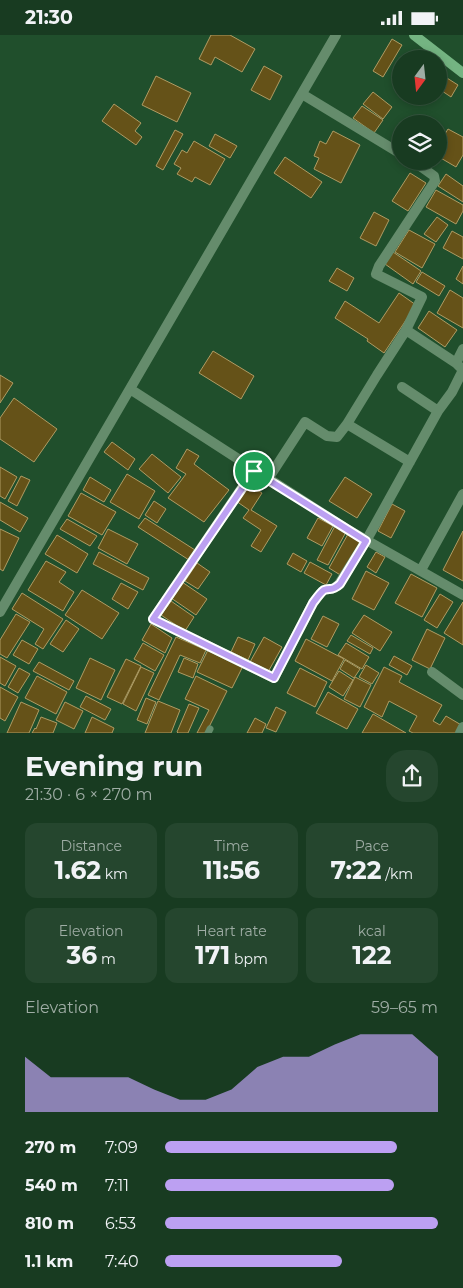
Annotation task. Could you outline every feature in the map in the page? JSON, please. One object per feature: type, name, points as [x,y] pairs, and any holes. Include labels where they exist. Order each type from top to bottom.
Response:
[{"type":"street","points":[[0,612],[336,35]]},
{"type":"street","points":[[414,35],[463,73]]},
{"type":"street","points":[[302,94],[392,149]]},
{"type":"street","points":[[268,479],[306,423],[327,436],[337,437],[406,331],[422,297],[376,274],[379,266],[435,181],[434,175],[426,170]]},
{"type":"street","points":[[254,471],[153,619],[274,678],[313,603],[326,589],[333,589],[340,584],[463,370],[456,363],[406,331]]},
{"type":"street","points":[[456,363],[463,349]]},
{"type":"street","points":[[402,387],[438,411]]},
{"type":"street","points":[[130,389],[254,471],[366,541],[463,595]]},
{"type":"street","points":[[347,424],[410,462]]},
{"type":"street","points":[[421,570],[463,494]]},
{"type":"street","points":[[432,672],[463,695]]},
{"type":"street","points":[[460,733],[463,727]]},
{"type":"building","points":[[211,35],[230,35],[255,49],[242,72],[215,57],[211,65],[199,59]]},
{"type":"building","points":[[392,39],[402,45],[399,50],[392,50],[392,62],[383,77],[373,71]]},
{"type":"building","points":[[264,66],[282,76],[270,100],[251,90]]},
{"type":"building","points":[[156,76],[191,93],[177,122],[142,105]]},
{"type":"building","points":[[448,79],[458,85],[451,97],[448,95]]},
{"type":"building","points":[[373,92],[392,107],[383,119],[363,104]]},
{"type":"building","points":[[114,104],[141,123],[135,131],[142,137],[136,145],[102,121]]},
{"type":"building","points":[[362,106],[383,120],[374,133],[353,118]]},
{"type":"building","points":[[448,129],[463,137],[463,155],[456,167],[447,162]]},
{"type":"building","points":[[175,130],[183,134],[163,170],[156,166]]},
{"type":"building","points":[[333,131],[360,145],[341,183],[314,169],[319,158],[314,156],[320,141],[326,144]]},
{"type":"building","points":[[215,134],[237,146],[230,158],[209,146]]},
{"type":"building","points":[[194,141],[225,159],[210,185],[195,177],[192,182],[177,174],[181,168],[174,164],[182,150],[187,153]]},
{"type":"building","points":[[285,157],[322,182],[311,198],[274,173]]},
{"type":"building","points":[[410,173],[426,183],[408,211],[392,201]]},
{"type":"building","points":[[446,174],[463,186],[463,202],[438,186]]},
{"type":"building","points":[[436,190],[463,205],[463,211],[456,224],[426,207]]},
{"type":"building","points":[[374,212],[389,220],[376,246],[360,238]]},
{"type":"building","points":[[437,217],[448,225],[436,242],[424,234]]},
{"type":"building","points":[[409,230],[435,244],[422,268],[395,252]]},
{"type":"building","points":[[452,231],[463,237],[463,259],[443,248]]},
{"type":"building","points":[[393,252],[421,271],[413,284],[385,264]]},
{"type":"building","points":[[463,266],[463,284],[456,279]]},
{"type":"building","points":[[337,268],[354,278],[347,291],[329,281]]},
{"type":"building","points":[[422,272],[445,286],[439,296],[416,282]]},
{"type":"building","points":[[450,290],[463,298],[463,328],[437,313]]},
{"type":"building","points":[[399,293],[416,305],[384,353],[367,341],[368,339],[335,318],[345,301],[379,323]]},
{"type":"building","points":[[429,311],[457,330],[445,347],[418,328]]},
{"type":"building","points":[[213,351],[254,376],[241,399],[199,373]]},
{"type":"building","points":[[0,375],[13,383],[0,403]]},
{"type":"building","points":[[14,398],[57,429],[34,462],[0,439],[0,418]]},
{"type":"building","points":[[112,442],[135,459],[128,470],[104,452]]},
{"type":"building","points":[[187,449],[199,456],[194,464],[229,490],[204,522],[168,498],[186,474],[176,468]]},
{"type":"building","points":[[152,454],[181,477],[168,493],[139,469]]},
{"type":"building","points":[[0,467],[17,477],[5,499],[0,496]]},
{"type":"building","points":[[127,474],[155,491],[139,519],[110,502]]},
{"type":"building","points":[[21,476],[30,480],[17,506],[8,501]]},
{"type":"building","points":[[90,477],[111,490],[104,502],[83,490]]},
{"type":"building","points":[[345,477],[372,494],[357,518],[329,501]]},
{"type":"building","points":[[248,484],[262,493],[251,510],[277,526],[261,552],[251,546],[261,530],[243,518],[249,510],[236,501]]},
{"type":"building","points":[[81,493],[116,512],[102,535],[68,516]]},
{"type":"building","points":[[154,501],[166,509],[157,523],[145,515]]},
{"type":"building","points":[[0,502],[28,518],[20,532],[0,520]]},
{"type":"building","points":[[392,504],[405,511],[391,538],[378,531]]},
{"type":"building","points":[[145,518],[195,550],[189,560],[138,527]]},
{"type":"building","points":[[318,518],[333,526],[322,546],[307,538]]},
{"type":"building","points":[[67,519],[97,536],[90,546],[60,529]]},
{"type":"building","points":[[335,526],[346,532],[328,565],[317,560]]},
{"type":"building","points":[[0,529],[19,538],[3,571],[0,569]]},
{"type":"building","points":[[108,529],[138,544],[127,564],[98,548]]},
{"type":"building","points":[[463,531],[463,581],[443,570]]},
{"type":"building","points":[[348,534],[362,541],[342,576],[329,568]]},
{"type":"building","points":[[57,535],[88,554],[77,573],[45,554]]},
{"type":"building","points":[[99,552],[149,578],[143,590],[93,564]]},
{"type":"building","points":[[376,552],[385,557],[376,573],[367,567]]},
{"type":"building","points":[[293,553],[307,561],[301,572],[287,564]]},
{"type":"building","points":[[46,561],[66,572],[59,582],[74,592],[63,611],[28,590]]},
{"type":"building","points":[[310,562],[332,574],[326,585],[304,573]]},
{"type":"building","points":[[197,563],[210,572],[198,589],[185,581]]},
{"type":"building","points":[[366,571],[389,583],[374,610],[352,599]]},
{"type":"building","points":[[411,574],[437,588],[422,617],[395,603]]},
{"type":"building","points":[[182,582],[207,599],[196,615],[171,598]]},
{"type":"building","points":[[121,583],[138,592],[128,609],[112,599]]},
{"type":"building","points":[[82,590],[119,613],[102,639],[65,615]]},
{"type":"building","points":[[22,593],[63,619],[43,649],[35,644],[44,629],[12,609]]},
{"type":"building","points":[[440,594],[453,602],[437,628],[424,620]]},
{"type":"building","points":[[171,601],[194,617],[185,631],[161,615]]},
{"type":"building","points":[[463,602],[463,645],[444,633]]},
{"type":"building","points":[[16,614],[30,622],[7,658],[0,654],[0,640]]},
{"type":"building","points":[[364,615],[392,632],[380,651],[352,633]]},
{"type":"building","points":[[323,616],[339,624],[327,647],[311,639]]},
{"type":"building","points":[[66,620],[79,629],[63,652],[50,644]]},
{"type":"building","points":[[151,624],[172,638],[165,653],[142,640]]},
{"type":"building","points":[[427,629],[445,638],[430,669],[412,660]]},
{"type":"building","points":[[351,635],[373,648],[370,654],[347,641]]},
{"type":"building","points":[[176,637],[206,650],[200,663],[180,655],[159,700],[148,695]]},
{"type":"building","points":[[238,637],[255,644],[248,660],[231,652]]},
{"type":"building","points":[[264,637],[282,647],[268,672],[250,662]]},
{"type":"building","points":[[306,639],[344,659],[332,681],[295,661]]},
{"type":"building","points":[[22,640],[38,649],[29,664],[13,655]]},
{"type":"building","points":[[143,643],[164,655],[155,671],[134,659]]},
{"type":"building","points":[[346,643],[369,657],[362,669],[338,655]]},
{"type":"building","points":[[208,650],[243,666],[232,688],[197,672]]},
{"type":"building","points":[[394,656],[412,666],[407,675],[389,665]]},
{"type":"building","points":[[0,657],[16,666],[5,686],[0,683]]},
{"type":"building","points":[[90,658],[115,670],[101,700],[76,688]]},
{"type":"building","points":[[184,658],[198,664],[193,678],[178,672]]},
{"type":"building","points":[[126,659],[141,666],[122,704],[107,697]]},
{"type":"building","points":[[345,660],[360,669],[354,678],[340,669]]},
{"type":"building","points":[[39,662],[74,681],[69,690],[33,671]]},
{"type":"building","points":[[366,665],[379,673],[372,684],[359,677]]},
{"type":"building","points":[[141,667],[154,673],[136,711],[123,704]]},
{"type":"building","points":[[384,667],[402,676],[399,682],[442,705],[433,721],[440,725],[446,716],[463,726],[459,733],[413,733],[409,731],[417,716],[389,701],[382,717],[364,707]]},
{"type":"building","points":[[19,668],[30,674],[18,693],[8,687]]},
{"type":"building","points":[[300,668],[327,682],[315,707],[287,693]]},
{"type":"building","points":[[339,671],[353,680],[343,696],[329,687]]},
{"type":"building","points":[[37,676],[67,692],[56,714],[25,698]]},
{"type":"building","points":[[196,676],[227,691],[206,733],[197,733],[209,710],[185,699]]},
{"type":"building","points":[[355,677],[371,685],[360,707],[344,699]]},
{"type":"building","points":[[0,687],[18,697],[5,721],[0,718]]},
{"type":"building","points":[[328,692],[358,709],[347,729],[316,713]]},
{"type":"building","points":[[86,696],[111,709],[105,720],[80,707]]},
{"type":"building","points":[[146,698],[156,702],[147,724],[137,720]]},
{"type":"building","points":[[158,701],[180,710],[171,733],[145,733]]},
{"type":"building","points":[[21,702],[39,710],[29,733],[7,733]]},
{"type":"building","points":[[65,702],[83,711],[74,729],[56,720]]},
{"type":"building","points":[[189,704],[199,708],[188,733],[178,733],[177,732]]},
{"type":"building","points":[[276,707],[286,712],[276,732],[266,728]]},
{"type":"building","points":[[373,714],[406,733],[362,733]]},
{"type":"building","points":[[41,717],[57,723],[53,733],[32,733],[36,729]]},
{"type":"building","points":[[92,717],[114,728],[112,733],[85,733]]},
{"type":"building","points":[[255,718],[266,724],[262,733],[247,733]]},
{"type":"route","points":[[254,471],[366,541],[340,584],[336,588],[326,589],[313,603],[274,678],[153,619],[254,471]]}]
